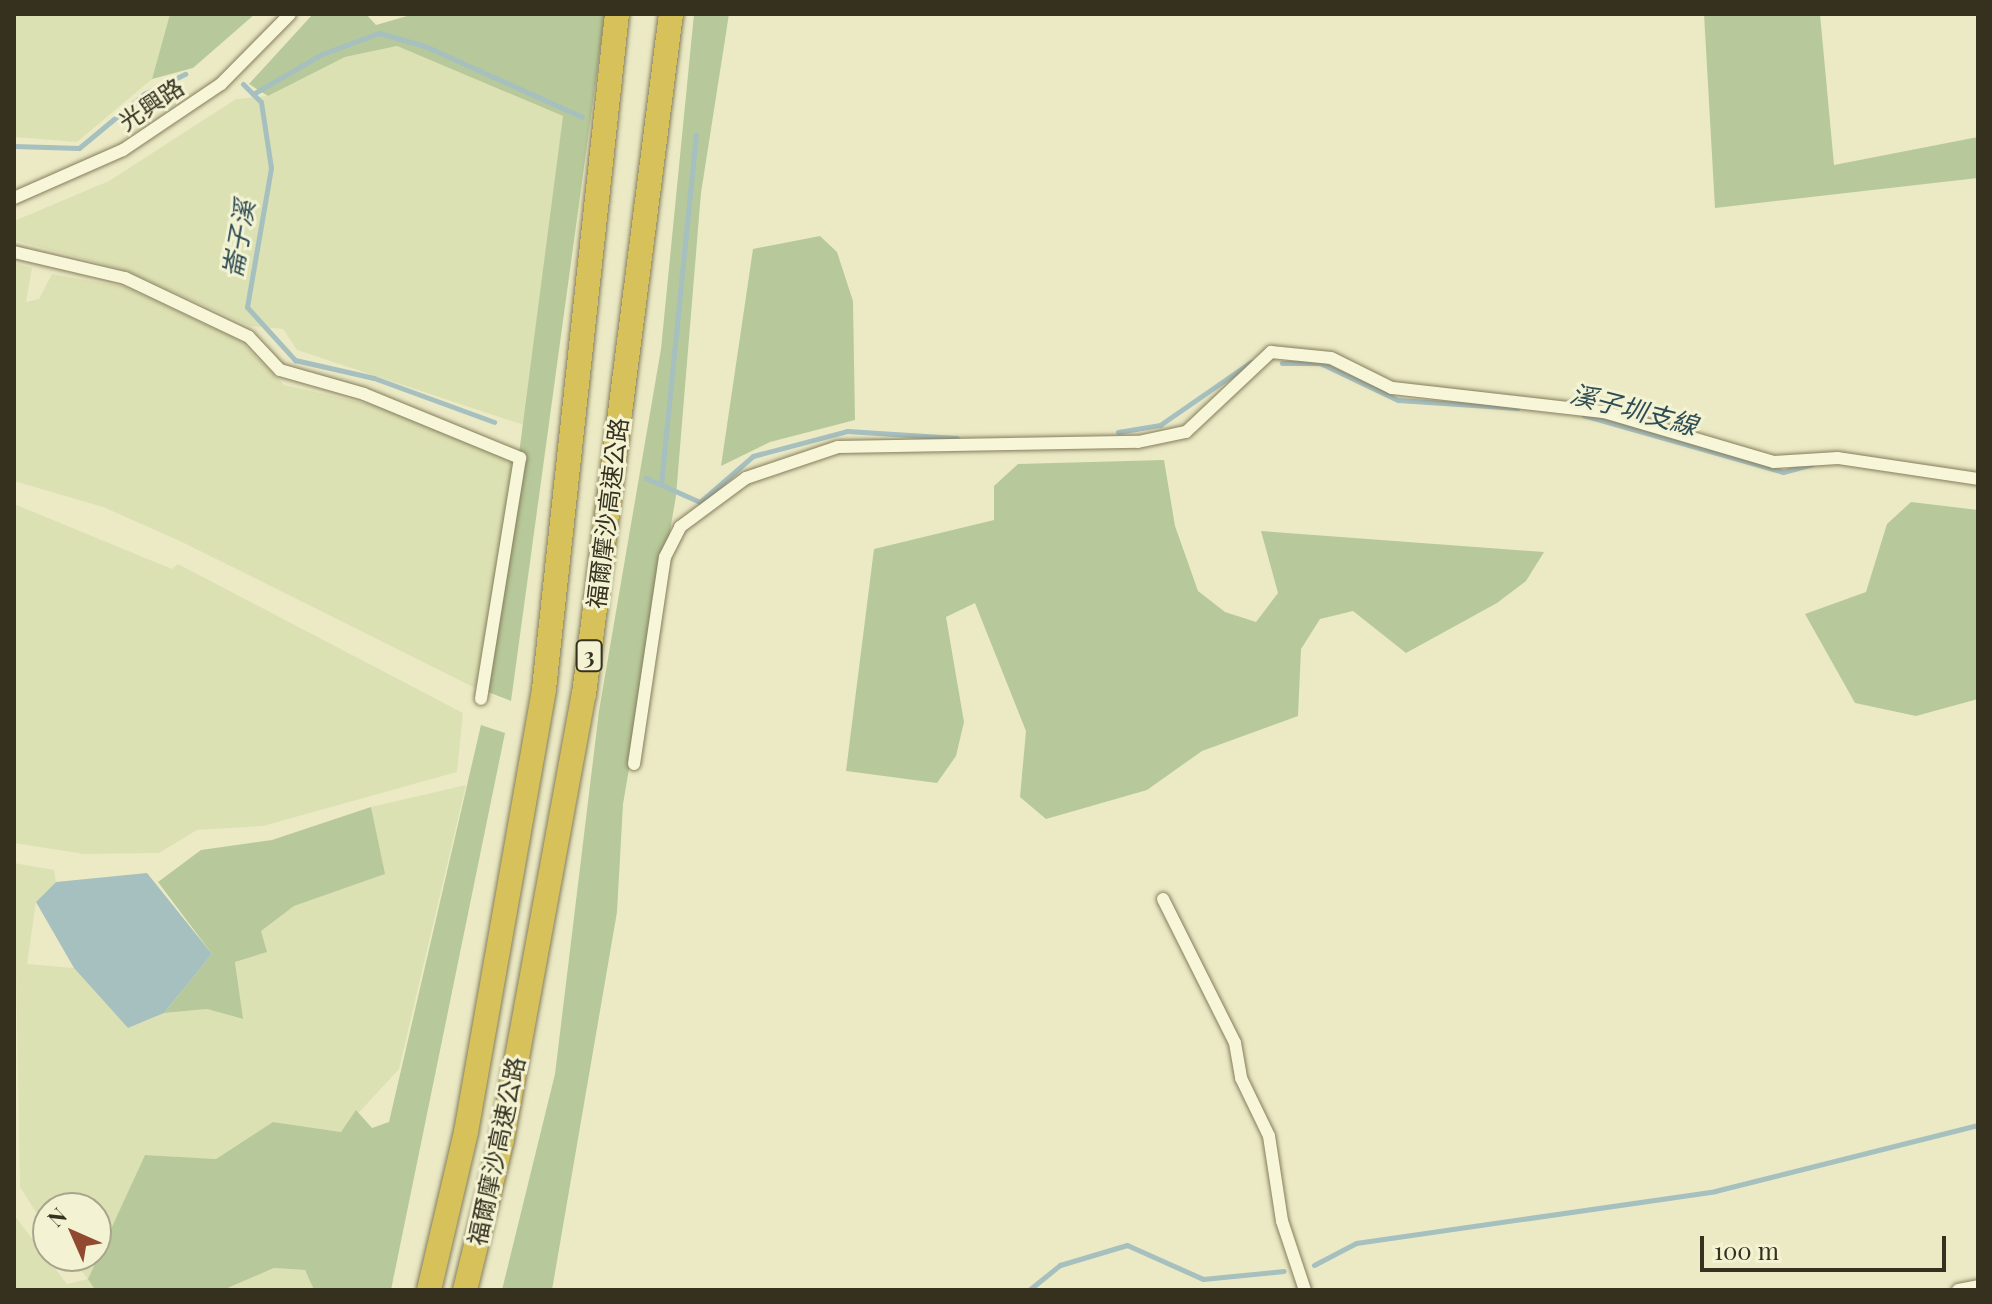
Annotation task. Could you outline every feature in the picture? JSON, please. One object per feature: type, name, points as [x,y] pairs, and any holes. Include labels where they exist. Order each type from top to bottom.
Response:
[{"type":"highway","name":"福爾摩沙高速公路","points":[[429,1290],[466,1132],[544,689],[617,14]]},
{"type":"highway","name":"福爾摩沙高速公路","points":[[465,1290],[502,1139],[584,694],[671,14]]},
{"type":"street","name":"光興路","points":[[14,198],[123,150],[221,84],[290,14]]},
{"type":"street","points":[[14,252],[125,278],[249,337],[280,370],[364,394],[520,458],[481,699]]},
{"type":"street","points":[[634,764],[665,557],[680,527],[746,478],[796,457],[876,443],[1138,442],[1186,432],[1265,364],[1271,352],[1331,358],[1392,388],[1520,407],[1569,404],[1774,462],[1838,458],[1978,479]]},
{"type":"street","points":[[1163,899],[1235,1043],[1241,1078],[1269,1136],[1282,1221],[1305,1290]]},
{"type":"street","points":[[1958,1290],[1978,1286]]},
{"type":"green space","points":[[14,14],[170,14],[152,79],[77,142],[14,137]]},
{"type":"green space","points":[[170,14],[255,14],[193,68],[152,79]]},
{"type":"green space","points":[[313,14],[366,14],[376,25],[414,14],[605,14],[511,701],[488,692],[563,116],[397,46],[345,57],[268,96],[249,84]]},
{"type":"green space","points":[[694,14],[729,14],[701,193],[676,496],[623,804],[617,912],[552,1290],[502,1290],[555,1074],[599,711],[661,349]]},
{"type":"green space","points":[[1704,14],[1820,14],[1834,165],[1978,137],[1978,178],[1715,208]]},
{"type":"green space","points":[[397,46],[563,116],[527,426],[297,350],[283,329],[250,326],[125,270],[14,240],[14,221],[109,181],[236,99],[268,96],[345,57]]},
{"type":"green space","points":[[820,236],[837,252],[853,301],[855,420],[770,442],[721,466],[753,249]]},
{"type":"green space","points":[[14,263],[32,268],[26,302],[39,299],[52,274],[125,287],[239,340],[284,385],[377,406],[517,464],[475,688],[180,541],[103,507],[14,481]]},
{"type":"green space","points":[[1164,460],[1175,526],[1198,591],[1225,612],[1256,622],[1278,593],[1261,531],[1544,552],[1526,581],[1497,603],[1406,653],[1353,611],[1320,619],[1301,649],[1298,716],[1202,751],[1147,790],[1046,819],[1020,797],[1026,731],[975,603],[946,617],[964,722],[956,756],[937,783],[846,771],[874,549],[994,520],[994,486],[1018,464]]},
{"type":"green space","points":[[1911,502],[1978,510],[1978,699],[1916,716],[1855,703],[1805,614],[1866,592],[1887,524]]},
{"type":"green space","points":[[14,504],[172,569],[178,564],[463,713],[457,772],[263,826],[197,830],[159,853],[84,854],[14,843]]},
{"type":"green space","points":[[481,725],[505,733],[391,1290],[314,1290],[305,1270],[274,1268],[223,1290],[95,1290],[88,1279],[91,1272],[112,1272],[112,1227],[145,1155],[216,1159],[273,1122],[341,1132],[356,1110],[372,1128],[389,1122]]},
{"type":"green space","points":[[466,785],[399,1069],[341,1132],[273,1122],[216,1159],[145,1155],[112,1228],[112,1192],[32,1192],[32,1206],[20,1187],[14,863],[54,870],[56,882],[36,902],[27,964],[74,968],[128,1028],[164,1013],[207,1009],[242,1019],[235,961],[260,931],[294,906],[384,874],[371,807]]},
{"type":"green space","points":[[371,807],[385,874],[294,906],[261,931],[267,952],[235,962],[243,1019],[207,1009],[164,1013],[212,954],[158,882],[201,850],[272,840]]},
{"type":"green space","points":[[14,1215],[32,1238],[32,1272],[58,1272],[67,1284],[88,1279],[82,1272],[92,1272],[89,1279],[95,1290],[14,1290]]},
{"type":"green space","points":[[274,1268],[305,1270],[314,1290],[223,1290]]},
{"type":"water","points":[[147,873],[212,954],[164,1013],[128,1028],[74,968],[36,902],[56,882]]},
{"type":"waterway","name":"崙子溪","points":[[253,94],[322,54],[379,33],[425,46],[582,117]]},
{"type":"waterway","points":[[14,146],[79,148],[144,94],[185,74]]},
{"type":"waterway","name":"崙子溪","points":[[243,84],[261,102],[271,168],[247,307],[295,360],[374,378],[494,422]]},
{"type":"waterway","name":"崙子溪","points":[[661,484],[696,135]]},
{"type":"waterway","name":"溪子圳支線","points":[[1118,432],[1160,425],[1251,362]]},
{"type":"waterway","name":"溪子圳支線","points":[[1282,363],[1320,363],[1398,400],[1518,408]]},
{"type":"waterway","name":"溪子圳支線","points":[[1583,415],[1783,472],[1812,464]]},
{"type":"waterway","name":"溪子圳支線","points":[[646,478],[700,502],[753,456],[847,431],[957,438]]},
{"type":"waterway","points":[[1314,1265],[1356,1243],[1715,1191],[1978,1125]]},
{"type":"waterway","points":[[1029,1290],[1060,1265],[1127,1245],[1203,1279],[1284,1271]]}]
